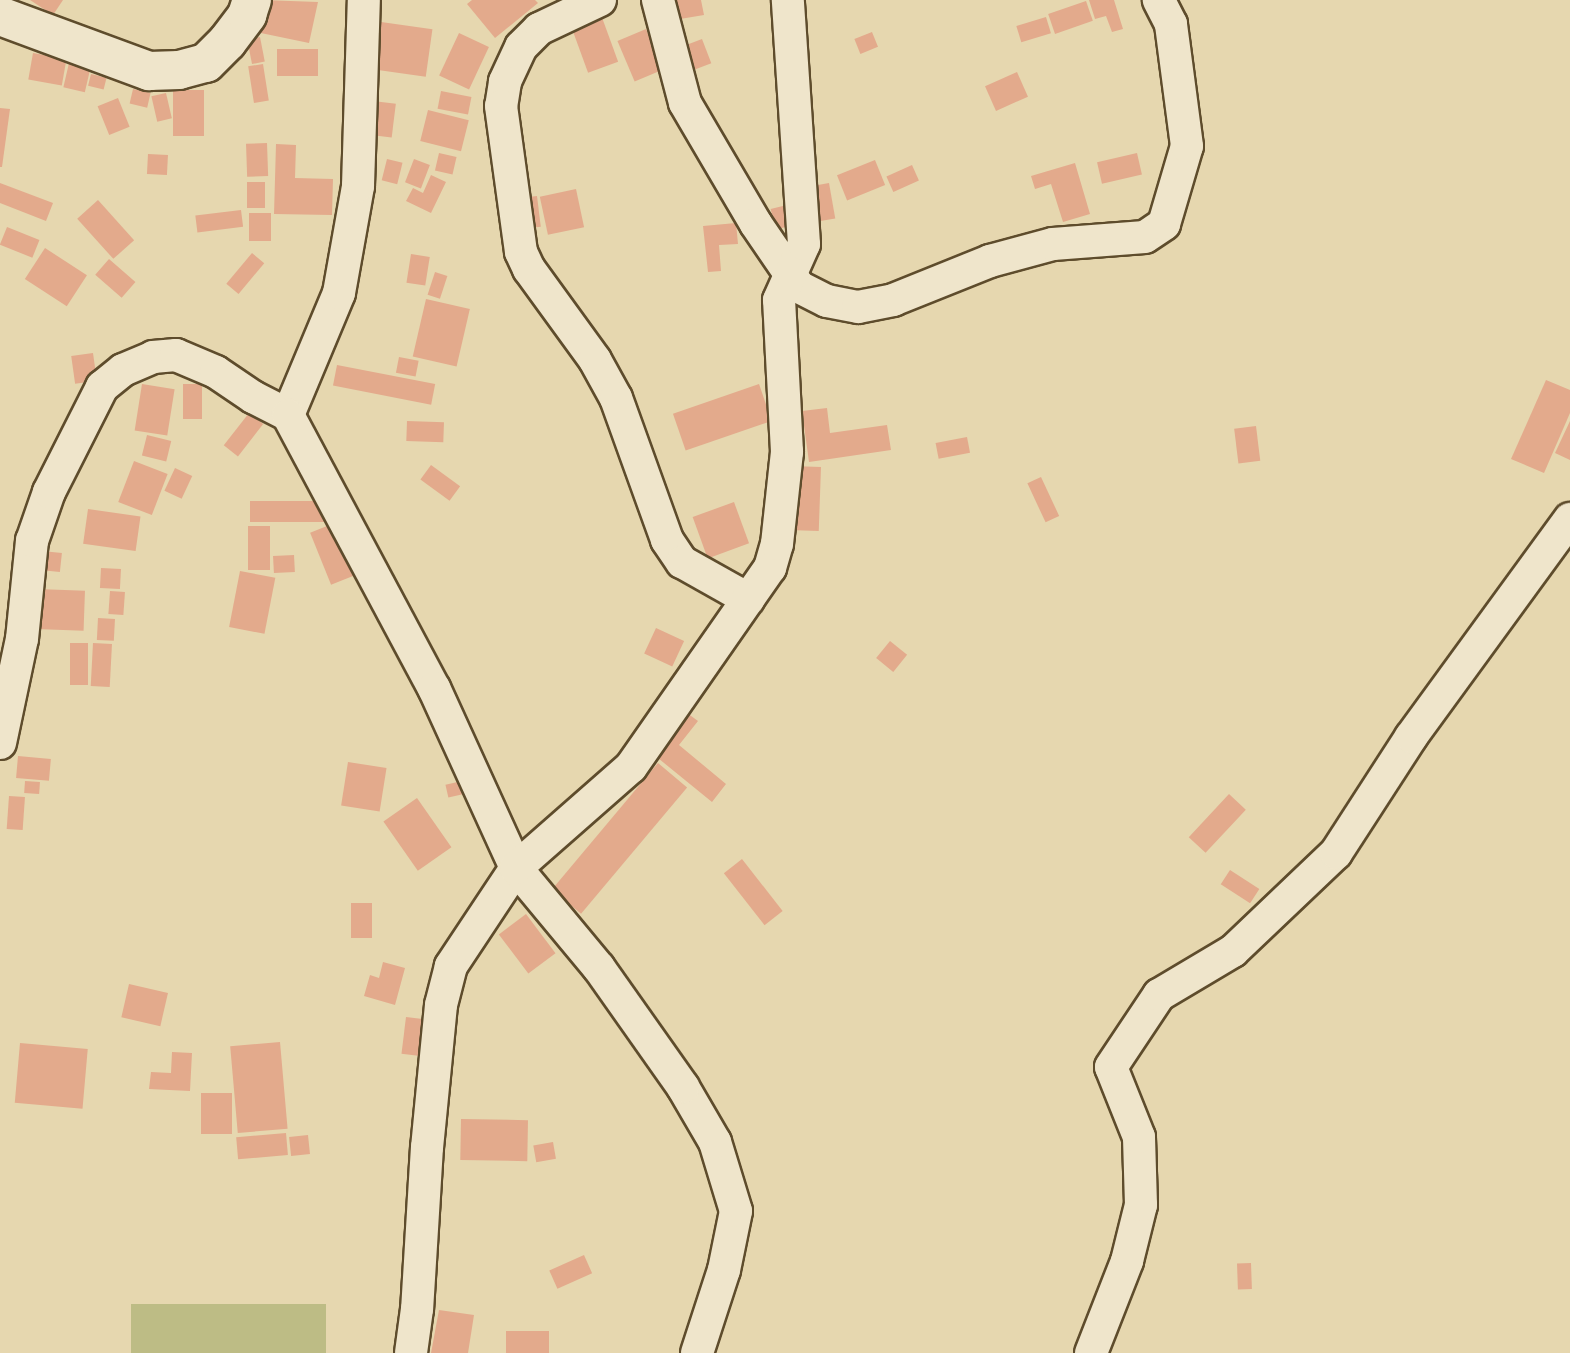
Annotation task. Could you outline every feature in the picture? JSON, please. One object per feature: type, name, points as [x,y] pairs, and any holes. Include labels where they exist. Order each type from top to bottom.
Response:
[{"type":"main road","points":[[0,16],[149,71],[179,70],[206,63],[227,42],[247,15],[252,0]]},
{"type":"street","points":[[288,415],[339,293],[358,186],[364,0]]},
{"type":"street","points":[[600,0],[539,29],[521,47],[505,82],[501,106],[521,251],[529,269],[595,360],[616,398],[667,540],[682,562],[748,599]]},
{"type":"street","points":[[658,0],[685,103],[789,273],[799,287],[827,301],[858,307],[893,300],[1002,258],[1053,244],[1145,237],[1164,224],[1187,146],[1171,24],[1159,0]]},
{"type":"street","points":[[411,1353],[417,1309],[427,1147],[441,1005],[451,967],[516,868],[631,767],[770,568],[777,544],[787,452],[779,300],[804,244],[788,0]]},
{"type":"street","points":[[0,743],[22,639],[32,541],[49,492],[102,387],[123,370],[153,357],[176,355],[216,372],[253,397],[288,415],[434,688],[516,868],[599,968],[683,1087],[715,1142],[736,1211],[724,1270],[697,1353]]},
{"type":"street","points":[[1091,1353],[1127,1261],[1141,1205],[1139,1137],[1111,1066],[1159,995],[1233,951],[1336,853],[1411,737],[1570,519]]},
{"type":"shaded area","points":[[131,1304],[326,1304],[326,1353],[131,1353]]},
{"type":"building","points":[[30,0],[63,0],[53,15]]},
{"type":"building","points":[[263,0],[318,2],[309,43],[256,32]]},
{"type":"building","points":[[472,0],[535,0],[538,3],[495,38],[467,4]]},
{"type":"building","points":[[671,0],[701,0],[704,15],[674,20]]},
{"type":"building","points":[[1089,0],[1114,0],[1123,29],[1112,32],[1106,16],[1095,19]]},
{"type":"building","points":[[1086,1],[1093,21],[1055,34],[1048,14]]},
{"type":"building","points":[[600,12],[618,62],[588,73],[570,23]]},
{"type":"building","points":[[1046,17],[1051,33],[1021,42],[1016,26]]},
{"type":"building","points":[[374,21],[432,29],[426,77],[367,69]]},
{"type":"building","points":[[646,29],[663,70],[635,82],[617,41]]},
{"type":"building","points":[[872,32],[878,47],[860,54],[854,39]]},
{"type":"building","points":[[459,33],[489,47],[469,90],[439,76]]},
{"type":"building","points":[[260,37],[265,62],[252,64],[247,39]]},
{"type":"building","points":[[702,39],[711,63],[694,70],[684,46]]},
{"type":"building","points":[[277,49],[318,49],[318,76],[277,76]]},
{"type":"building","points":[[33,53],[66,59],[62,85],[28,80]]},
{"type":"building","points":[[69,63],[90,68],[85,92],[63,87]]},
{"type":"building","points":[[263,64],[269,101],[254,103],[248,66]]},
{"type":"building","points":[[1017,72],[1028,97],[996,111],[985,86]]},
{"type":"building","points":[[91,74],[107,78],[104,90],[88,86]]},
{"type":"building","points":[[133,89],[151,93],[147,108],[130,104]]},
{"type":"building","points":[[173,90],[204,90],[204,136],[173,136]]},
{"type":"building","points":[[441,91],[471,97],[468,115],[438,109]]},
{"type":"building","points":[[166,93],[172,118],[157,122],[151,96]]},
{"type":"building","points":[[118,98],[130,127],[109,135],[98,106]]},
{"type":"building","points":[[373,101],[396,104],[392,138],[369,135]]},
{"type":"building","points":[[0,108],[10,109],[2,167],[0,167]]},
{"type":"building","points":[[428,110],[469,120],[461,151],[420,141]]},
{"type":"building","points":[[267,143],[268,176],[247,177],[246,144]]},
{"type":"building","points":[[276,144],[296,145],[295,178],[333,179],[332,215],[274,214]]},
{"type":"building","points":[[439,153],[457,157],[452,175],[435,171]]},
{"type":"building","points":[[1137,153],[1142,174],[1102,184],[1097,162]]},
{"type":"building","points":[[148,154],[168,155],[167,175],[147,174]]},
{"type":"building","points":[[387,159],[403,163],[397,184],[382,180]]},
{"type":"building","points":[[414,159],[430,165],[421,188],[405,182]]},
{"type":"building","points":[[875,160],[885,185],[847,200],[837,175]]},
{"type":"building","points":[[1075,163],[1090,214],[1063,222],[1051,184],[1035,189],[1031,176]]},
{"type":"building","points":[[912,165],[919,181],[893,192],[886,176]]},
{"type":"building","points":[[431,175],[446,182],[431,213],[406,201],[413,188],[423,193]]},
{"type":"building","points":[[247,182],[265,182],[265,208],[247,208]]},
{"type":"building","points":[[0,183],[53,203],[46,221],[0,203]]},
{"type":"building","points":[[829,183],[835,218],[815,222],[808,187]]},
{"type":"building","points":[[576,189],[584,227],[548,235],[540,197]]},
{"type":"building","points":[[537,196],[541,227],[526,229],[522,198]]},
{"type":"building","points":[[98,200],[134,240],[113,259],[77,219]]},
{"type":"building","points":[[791,204],[796,224],[776,229],[771,209]]},
{"type":"building","points":[[241,210],[243,227],[197,232],[195,216]]},
{"type":"building","points":[[249,213],[271,213],[271,241],[249,241]]},
{"type":"building","points":[[736,223],[738,244],[719,245],[721,271],[708,272],[703,226]]},
{"type":"building","points":[[7,227],[39,240],[32,258],[0,245]]},
{"type":"building","points":[[45,248],[87,275],[67,306],[25,279]]},
{"type":"building","points":[[252,253],[264,263],[239,294],[226,284]]},
{"type":"building","points":[[411,254],[430,257],[425,286],[406,283]]},
{"type":"building","points":[[109,259],[135,282],[122,298],[95,275]]},
{"type":"building","points":[[435,272],[447,276],[440,299],[428,295]]},
{"type":"building","points":[[426,299],[470,309],[457,367],[413,356]]},
{"type":"building","points":[[93,353],[97,381],[75,384],[71,356]]},
{"type":"building","points":[[399,357],[419,361],[416,377],[396,373]]},
{"type":"building","points":[[337,365],[435,384],[431,405],[333,386]]},
{"type":"building","points":[[1546,380],[1570,390],[1570,413],[1544,473],[1511,459]]},
{"type":"building","points":[[142,384],[175,389],[167,436],[135,430]]},
{"type":"building","points":[[183,384],[202,384],[202,419],[183,419]]},
{"type":"building","points":[[759,384],[772,421],[686,451],[673,414]]},
{"type":"building","points":[[827,408],[830,433],[887,425],[891,450],[809,462],[802,411]]},
{"type":"building","points":[[249,413],[263,424],[238,456],[224,445]]},
{"type":"building","points":[[407,421],[444,422],[443,442],[406,441]]},
{"type":"building","points":[[1570,421],[1570,460],[1555,453]]},
{"type":"building","points":[[1256,426],[1260,461],[1238,463],[1234,429]]},
{"type":"building","points":[[147,435],[171,441],[166,461],[142,455]]},
{"type":"building","points":[[967,437],[970,453],[939,459],[936,443]]},
{"type":"building","points":[[134,461],[168,474],[152,515],[118,502]]},
{"type":"building","points":[[431,465],[460,486],[450,501],[420,480]]},
{"type":"building","points":[[791,466],[821,467],[819,531],[789,530]]},
{"type":"building","points":[[175,468],[192,476],[182,499],[164,491]]},
{"type":"building","points":[[1041,477],[1059,516],[1046,522],[1027,483]]},
{"type":"building","points":[[250,501],[325,501],[325,522],[250,522]]},
{"type":"building","points":[[734,502],[749,543],[708,558],[693,517]]},
{"type":"building","points":[[88,509],[140,516],[136,551],[83,544]]},
{"type":"building","points":[[337,522],[358,574],[331,585],[310,533]]},
{"type":"building","points":[[248,526],[270,526],[270,570],[248,570]]},
{"type":"building","points":[[42,551],[62,553],[60,572],[40,570]]},
{"type":"building","points":[[294,555],[295,572],[274,573],[273,556]]},
{"type":"building","points":[[101,568],[121,569],[120,589],[100,588]]},
{"type":"building","points":[[240,571],[275,578],[264,634],[229,627]]},
{"type":"building","points":[[37,589],[85,591],[84,631],[36,629]]},
{"type":"building","points":[[110,591],[125,592],[123,615],[108,614]]},
{"type":"building","points":[[98,618],[115,619],[114,641],[97,640]]},
{"type":"building","points":[[656,628],[684,641],[672,666],[644,653]]},
{"type":"building","points":[[890,641],[907,655],[893,672],[876,658]]},
{"type":"building","points":[[70,643],[88,643],[88,685],[70,685]]},
{"type":"building","points":[[93,643],[112,644],[110,687],[91,686]]},
{"type":"building","points":[[687,713],[698,721],[679,745],[726,784],[712,802],[653,754]]},
{"type":"building","points":[[18,756],[51,759],[49,781],[16,778]]},
{"type":"building","points":[[348,762],[387,768],[380,812],[341,805]]},
{"type":"building","points":[[658,763],[687,787],[581,914],[552,889]]},
{"type":"building","points":[[25,781],[40,782],[39,794],[24,793]]},
{"type":"building","points":[[462,781],[465,794],[448,797],[445,785]]},
{"type":"building","points":[[1229,794],[1246,810],[1206,853],[1189,837]]},
{"type":"building","points":[[9,796],[25,797],[23,830],[7,829]]},
{"type":"building","points":[[417,798],[451,847],[418,871],[383,822]]},
{"type":"building","points":[[742,859],[783,911],[765,925],[724,873]]},
{"type":"building","points":[[1230,870],[1259,889],[1250,903],[1221,884]]},
{"type":"building","points":[[351,903],[372,903],[372,938],[351,938]]},
{"type":"building","points":[[526,914],[555,953],[528,974],[499,934]]},
{"type":"building","points":[[383,962],[405,968],[395,1005],[364,996],[370,975],[379,978]]},
{"type":"building","points":[[129,984],[168,993],[160,1026],[121,1017]]},
{"type":"building","points":[[406,1017],[429,1020],[424,1057],[401,1054]]},
{"type":"building","points":[[280,1042],[288,1129],[238,1133],[230,1046]]},
{"type":"building","points":[[20,1043],[88,1049],[83,1109],[15,1103]]},
{"type":"building","points":[[172,1052],[192,1053],[190,1091],[149,1089],[151,1072],[171,1073]]},
{"type":"building","points":[[201,1093],[232,1093],[232,1134],[201,1134]]},
{"type":"building","points":[[461,1119],[528,1120],[527,1161],[460,1160]]},
{"type":"building","points":[[286,1133],[288,1155],[238,1159],[236,1137]]},
{"type":"building","points":[[308,1135],[310,1154],[291,1156],[289,1137]]},
{"type":"building","points":[[553,1142],[556,1159],[536,1162],[533,1145]]},
{"type":"building","points":[[584,1255],[592,1273],[557,1289],[549,1270]]},
{"type":"building","points":[[1237,1263],[1251,1263],[1252,1289],[1238,1289]]},
{"type":"building","points":[[439,1310],[474,1315],[468,1353],[431,1353]]},
{"type":"building","points":[[506,1331],[549,1331],[549,1353],[506,1353]]}]
